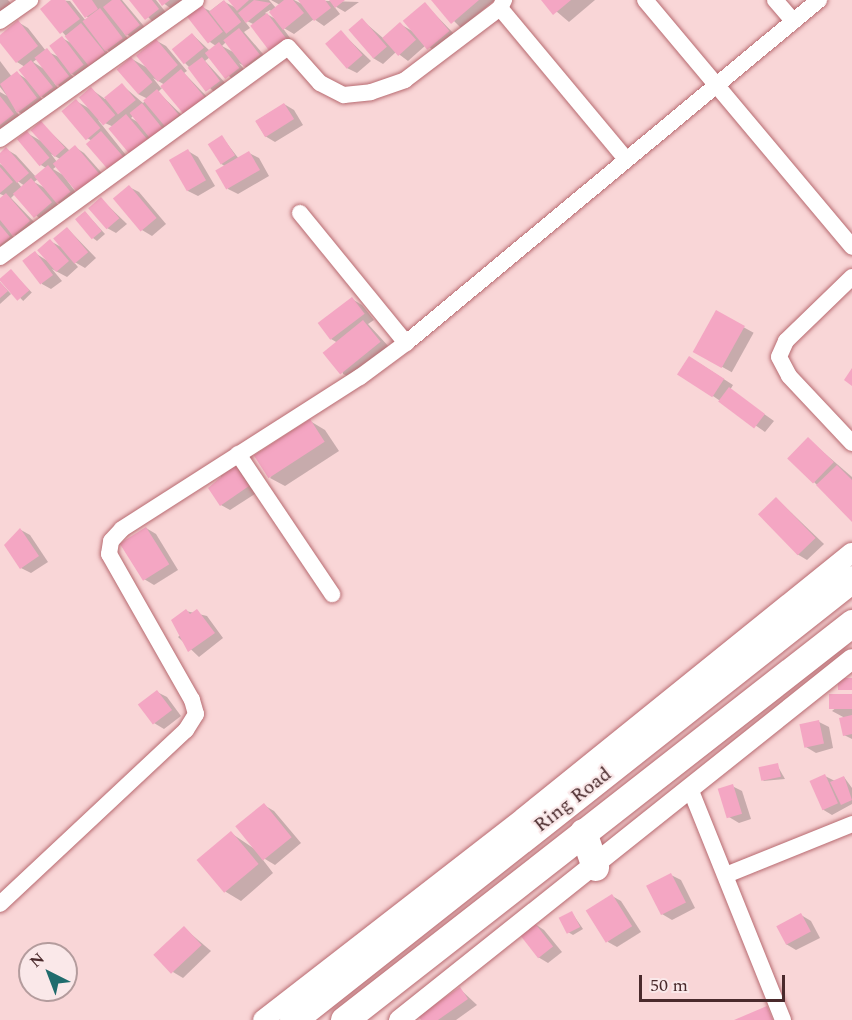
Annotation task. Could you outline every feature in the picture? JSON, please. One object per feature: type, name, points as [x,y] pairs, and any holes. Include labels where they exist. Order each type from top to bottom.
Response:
[{"type":"highway","name":"Ring Road","points":[[293,1020],[492,853],[852,579]]},
{"type":"highway","name":"Ring Road","points":[[344,1020],[852,623]]},
{"type":"highway","points":[[583,832],[595,867]]},
{"type":"street","points":[[0,21],[30,0]]},
{"type":"street","points":[[0,139],[196,0]]},
{"type":"street","points":[[645,0],[852,248]]},
{"type":"street","points":[[775,0],[793,21]]},
{"type":"street","points":[[0,904],[186,730],[196,714],[192,700],[109,554],[111,541],[122,529],[360,377],[406,343],[625,158],[819,0]]},
{"type":"street","points":[[0,257],[288,47],[320,83],[344,94],[371,92],[405,80],[502,4],[625,158]]},
{"type":"street","points":[[300,213],[406,343]]},
{"type":"street","points":[[852,277],[786,340],[780,357],[789,376],[852,443]]},
{"type":"street","points":[[238,454],[332,594]]},
{"type":"street","points":[[263,1020],[492,853],[852,553]]},
{"type":"street","points":[[399,1020],[691,791],[852,658]]},
{"type":"street","points":[[691,791],[783,1020]]},
{"type":"street","points":[[726,875],[852,824]]},
{"type":"building","points":[[51,0],[65,0],[80,19],[60,34],[40,9]]},
{"type":"building","points":[[72,0],[92,0],[98,9],[85,18]]},
{"type":"building","points":[[112,0],[120,0],[140,25],[126,36],[103,7]]},
{"type":"building","points":[[129,0],[152,0],[159,9],[145,20]]},
{"type":"building","points":[[158,0],[170,0],[162,6]]},
{"type":"building","points":[[224,0],[241,22],[226,34],[209,12]]},
{"type":"building","points":[[228,0],[249,0],[237,11]]},
{"type":"building","points":[[254,0],[271,3],[246,23],[238,13]]},
{"type":"building","points":[[284,0],[293,0],[304,13],[283,30],[269,12]]},
{"type":"building","points":[[298,0],[325,0],[331,8],[314,21]]},
{"type":"building","points":[[329,0],[345,0],[335,8]]},
{"type":"building","points":[[431,0],[479,0],[451,24]]},
{"type":"building","points":[[541,0],[571,0],[553,15]]},
{"type":"building","points":[[425,2],[449,31],[427,50],[403,21]]},
{"type":"building","points":[[202,5],[223,32],[208,43],[187,17]]},
{"type":"building","points":[[100,8],[123,38],[105,52],[82,21]]},
{"type":"building","points":[[267,13],[287,40],[271,53],[250,26]]},
{"type":"building","points":[[362,18],[387,47],[373,58],[348,30]]},
{"type":"building","points":[[18,20],[38,46],[16,63],[0,43],[0,35]]},
{"type":"building","points":[[400,22],[416,40],[398,56],[382,38]]},
{"type":"building","points":[[81,23],[105,53],[89,66],[65,36]]},
{"type":"building","points":[[239,28],[260,55],[244,67],[223,40]]},
{"type":"building","points":[[341,30],[363,55],[347,69],[325,44]]},
{"type":"building","points":[[192,33],[204,48],[184,64],[172,49]]},
{"type":"building","points":[[62,36],[84,65],[71,74],[49,46]]},
{"type":"building","points":[[156,39],[178,65],[158,82],[136,56]]},
{"type":"building","points":[[219,42],[239,68],[225,79],[205,53]]},
{"type":"building","points":[[47,48],[69,76],[57,86],[34,58]]},
{"type":"building","points":[[131,57],[153,82],[138,94],[117,69]]},
{"type":"building","points":[[202,57],[220,81],[206,92],[188,68]]},
{"type":"building","points":[[31,60],[53,87],[41,97],[19,70]]},
{"type":"building","points":[[181,69],[205,98],[185,115],[160,86]]},
{"type":"building","points":[[17,71],[37,98],[17,113],[0,84]]},
{"type":"building","points":[[122,83],[136,100],[118,115],[104,97]]},
{"type":"building","points":[[91,87],[115,115],[103,125],[79,97]]},
{"type":"building","points":[[157,89],[179,115],[165,127],[143,101]]},
{"type":"building","points":[[0,96],[14,114],[0,125]]},
{"type":"building","points":[[76,99],[100,128],[86,140],[61,111]]},
{"type":"building","points":[[142,103],[164,130],[152,140],[130,113]]},
{"type":"building","points":[[284,103],[294,119],[265,137],[255,121]]},
{"type":"building","points":[[126,114],[148,140],[130,155],[108,129]]},
{"type":"building","points":[[41,121],[65,148],[55,157],[31,130]]},
{"type":"building","points":[[27,131],[49,158],[40,166],[17,139]]},
{"type":"building","points":[[101,131],[124,157],[109,171],[86,144]]},
{"type":"building","points":[[222,135],[235,155],[221,164],[208,144]]},
{"type":"building","points":[[75,145],[99,174],[77,193],[53,164]]},
{"type":"building","points":[[6,147],[29,173],[17,183],[0,163],[0,153]]},
{"type":"building","points":[[188,149],[206,180],[187,191],[169,160]]},
{"type":"building","points":[[249,151],[260,170],[226,190],[215,170]]},
{"type":"building","points":[[48,165],[70,192],[57,203],[34,177]]},
{"type":"building","points":[[0,167],[13,182],[0,193]]},
{"type":"building","points":[[31,178],[52,202],[34,218],[13,194]]},
{"type":"building","points":[[129,185],[157,218],[141,231],[113,198]]},
{"type":"building","points":[[6,193],[30,221],[13,236],[0,220],[0,198]]},
{"type":"building","points":[[101,197],[119,218],[107,229],[88,208]]},
{"type":"building","points":[[85,211],[102,231],[92,239],[75,219]]},
{"type":"building","points":[[0,225],[10,237],[0,245]]},
{"type":"building","points":[[67,227],[88,252],[74,264],[53,239]]},
{"type":"building","points":[[50,239],[69,261],[56,272],[37,250]]},
{"type":"building","points":[[35,251],[53,275],[40,285],[22,261]]},
{"type":"building","points":[[11,269],[29,290],[17,301],[0,281]]},
{"type":"building","points":[[0,282],[8,291],[0,298]]},
{"type":"building","points":[[352,297],[365,314],[330,340],[318,323]]},
{"type":"building","points":[[716,310],[745,326],[722,368],[693,352]]},
{"type":"building","points":[[363,320],[381,342],[340,374],[323,353]]},
{"type":"building","points":[[689,356],[724,379],[712,397],[677,374]]},
{"type":"building","points":[[852,368],[852,386],[844,380]]},
{"type":"building","points":[[729,387],[765,414],[754,428],[718,401]]},
{"type":"building","points":[[310,419],[325,442],[269,478],[254,455]]},
{"type":"building","points":[[808,437],[834,462],[813,484],[787,459]]},
{"type":"building","points":[[235,465],[249,486],[220,506],[208,488]]},
{"type":"building","points":[[837,465],[852,480],[852,522],[816,485]]},
{"type":"building","points":[[776,497],[816,538],[798,555],[758,514]]},
{"type":"building","points":[[146,527],[169,564],[143,581],[120,543]]},
{"type":"building","points":[[20,528],[39,556],[20,569],[4,545]]},
{"type":"building","points":[[186,609],[190,614],[197,609],[215,633],[188,652],[171,620]]},
{"type":"building","points":[[838,678],[852,678],[852,690],[838,690]]},
{"type":"building","points":[[157,690],[172,710],[153,724],[138,704]]},
{"type":"building","points":[[829,694],[852,694],[852,709],[829,709]]},
{"type":"building","points":[[852,715],[852,734],[843,736],[839,718]]},
{"type":"building","points":[[819,720],[824,743],[804,748],[799,724]]},
{"type":"building","points":[[778,763],[781,777],[761,781],[758,767]]},
{"type":"building","points":[[825,774],[838,803],[822,810],[809,781]]},
{"type":"building","points":[[844,776],[852,800],[841,805],[830,782]]},
{"type":"building","points":[[733,784],[742,814],[727,818],[718,789]]},
{"type":"building","points":[[264,803],[292,837],[263,860],[235,826]]},
{"type":"building","points":[[231,831],[259,864],[224,893],[197,860]]},
{"type":"building","points":[[671,873],[686,902],[661,915],[646,886]]},
{"type":"building","points":[[612,894],[632,926],[606,943],[586,910]]},
{"type":"building","points":[[572,911],[580,927],[567,934],[559,918]]},
{"type":"building","points":[[801,913],[811,932],[786,945],[776,926]]},
{"type":"building","points":[[534,922],[553,946],[538,958],[519,934]]},
{"type":"building","points":[[184,926],[202,945],[171,974],[153,955]]},
{"type":"building","points":[[460,987],[468,999],[438,1020],[421,1020],[418,1016]]},
{"type":"building","points":[[767,1006],[773,1020],[734,1020]]}]
